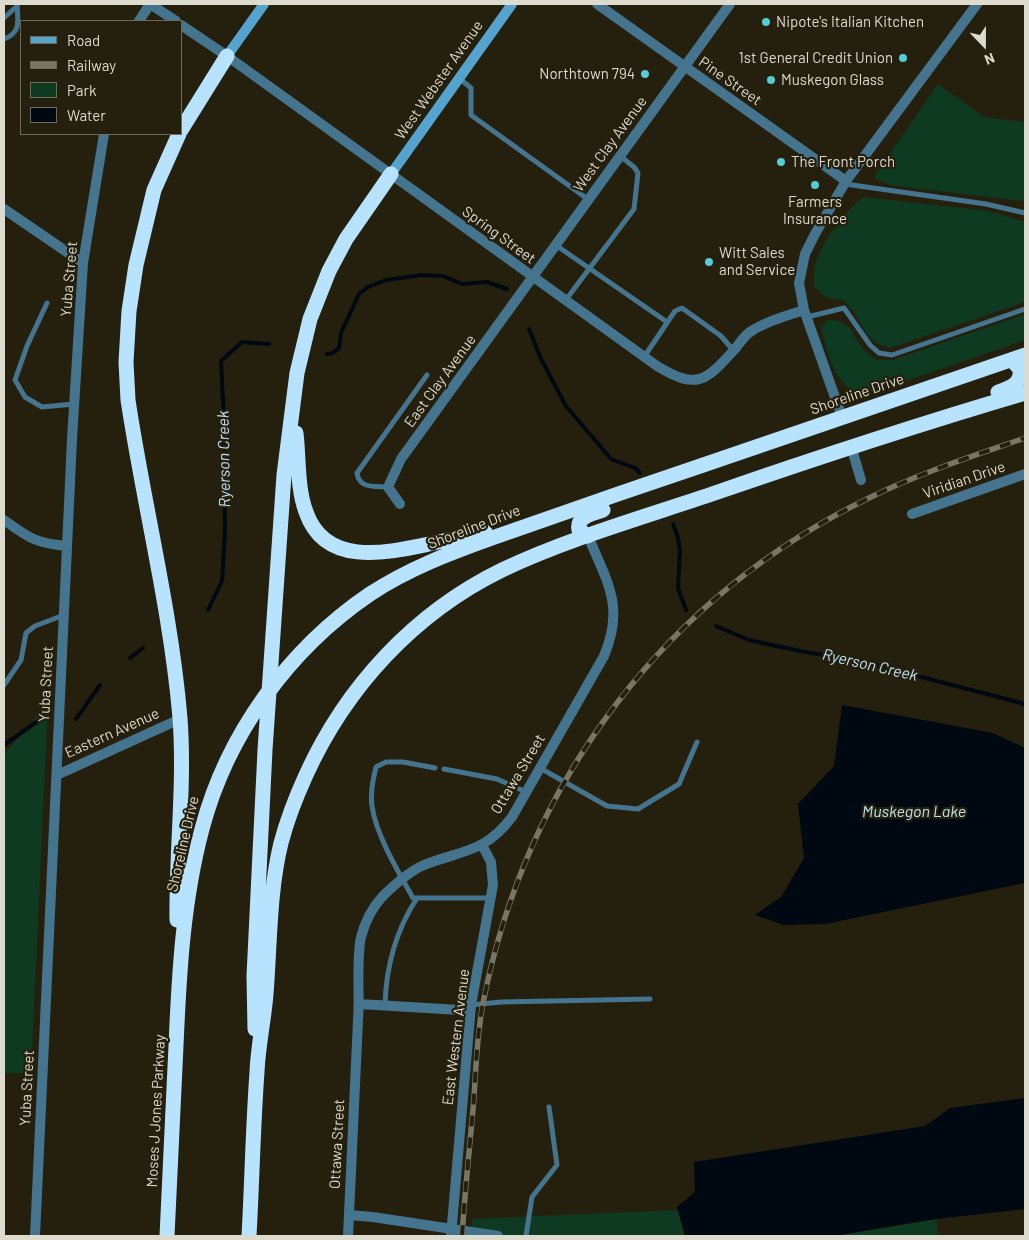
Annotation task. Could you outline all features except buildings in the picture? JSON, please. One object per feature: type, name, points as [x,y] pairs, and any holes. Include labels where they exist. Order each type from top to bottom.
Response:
[{"type":"highway","points":[[182,128],[227,56]]},
{"type":"highway","points":[[179,135],[154,190],[141,242],[129,311],[126,362],[128,400],[169,632],[180,719],[177,908],[179,988]]},
{"type":"highway","points":[[249,1236],[257,1068],[254,976],[265,750],[284,475],[297,373],[318,295],[329,271],[346,239],[391,174]]},
{"type":"highway","points":[[851,446],[932,412],[1008,389],[1019,380],[1018,357]]},
{"type":"highway","name":"Shoreline Drive","points":[[179,988],[188,892],[202,828],[214,791],[229,755],[270,688],[289,664],[344,614],[395,579],[426,564],[531,524],[1018,357]]},
{"type":"highway","points":[[257,1068],[266,1001],[275,873],[282,841],[302,784],[316,754],[351,697],[377,664],[426,619],[476,584],[503,570],[588,536],[851,446],[1025,392]]},
{"type":"highway","points":[[293,405],[300,481],[306,512],[319,534],[327,542],[353,552],[381,553],[531,524]]},
{"type":"highway","points":[[588,536],[579,530],[580,520],[584,516],[722,469],[768,443]]},
{"type":"highway","name":"Moses J Jones Parkway","points":[[167,1236],[179,988]]},
{"type":"main road","points":[[227,56],[264,4]]},
{"type":"main road","name":"West Webster Avenue","points":[[391,174],[512,4]]},
{"type":"street","points":[[140,20],[150,4],[174,20]]},
{"type":"street","name":"Pine Street","points":[[597,4],[846,183]]},
{"type":"street","name":"West Clay Avenue","points":[[533,278],[730,4]]},
{"type":"street","points":[[842,417],[805,313],[799,283],[805,254],[846,183],[977,4]]},
{"type":"street","name":"Spring Street","points":[[182,26],[227,56],[565,301],[674,376],[686,380],[705,377],[713,372],[749,333],[759,326],[805,313]]},
{"type":"street","name":"Yuba Street","points":[[35,1236],[74,404],[83,263],[104,135]]},
{"type":"street","points":[[4,209],[83,263]]},
{"type":"street","name":"East Clay Avenue","points":[[388,487],[401,459],[533,278]]},
{"type":"street","points":[[851,446],[862,480]]},
{"type":"street","name":"Viridian Drive","points":[[912,514],[1025,474]]},
{"type":"street","points":[[388,487],[400,504]]},
{"type":"street","points":[[4,520],[29,538],[44,544],[67,546]]},
{"type":"street","name":"Ottawa Street","points":[[348,1236],[360,950],[365,926],[370,912],[381,898],[402,879],[423,866],[470,850],[495,837],[503,828],[540,768],[604,656],[612,631],[614,604],[588,536]]},
{"type":"street","name":"Eastern Avenue","points":[[57,775],[180,719]]},
{"type":"street","name":"East Western Avenue","points":[[452,1233],[471,1005],[493,885],[490,862],[482,845]]},
{"type":"street","points":[[359,1004],[460,1010],[471,1005]]},
{"type":"street","points":[[349,1215],[373,1217],[452,1233],[463,1231],[498,1236]]},
{"type":"lane","points":[[4,18],[18,5]]},
{"type":"lane","points":[[4,39],[13,35],[18,27],[18,5]]},
{"type":"lane","points":[[459,78],[471,88],[471,115],[589,200]]},
{"type":"lane","points":[[565,301],[634,209],[638,173],[634,167],[620,156]]},
{"type":"lane","points":[[846,183],[986,204],[1025,213]]},
{"type":"lane","points":[[557,246],[667,322]]},
{"type":"lane","points":[[47,304],[27,346],[15,380],[25,397],[42,407],[74,404]]},
{"type":"lane","points":[[644,357],[675,311],[682,308],[721,336],[733,350]]},
{"type":"lane","points":[[805,313],[844,308],[870,345],[879,353],[892,354],[1025,309]]},
{"type":"lane","points":[[388,487],[367,486],[360,482],[357,473],[427,375]]},
{"type":"lane","points":[[4,685],[21,660],[26,633],[35,626],[64,615]]},
{"type":"lane","points":[[540,768],[606,806],[638,809],[679,784],[697,742]]},
{"type":"lane","points":[[435,768],[404,762],[386,762],[376,767],[373,776],[372,805],[377,828],[413,898],[491,898]]},
{"type":"lane","points":[[444,769],[498,779],[526,792]]},
{"type":"lane","points":[[385,1005],[385,988],[391,954],[404,918],[417,898]]},
{"type":"lane","points":[[471,1005],[501,1002],[650,999]]},
{"type":"lane","points":[[526,1236],[532,1197],[557,1165],[549,1106]]},
{"type":"green space","points":[[938,84],[984,117],[1025,122],[1025,200],[890,185],[876,179],[875,175]]},
{"type":"green space","points":[[864,197],[988,211],[1025,222],[1025,302],[890,348],[876,343],[866,333],[854,312],[844,301],[825,297],[814,286],[815,266],[822,248],[841,219]]},
{"type":"green space","points":[[1025,314],[1025,340],[868,394],[854,391],[840,379],[831,363],[821,328],[827,320],[839,321],[850,328],[862,348],[876,360],[893,360]]},
{"type":"green space","points":[[48,703],[31,1073],[4,1073],[4,754]]},
{"type":"green space","points":[[678,1210],[685,1236],[472,1236],[472,1219]]},
{"type":"green space","points":[[936,1219],[939,1236],[834,1236]]},
{"type":"water","name":"Muskegon Lake","points":[[842,705],[993,733],[1025,748],[1025,883],[825,924],[784,925],[755,915],[781,897],[804,858],[798,804],[834,766]]},
{"type":"water","points":[[1025,1098],[1025,1209],[936,1219],[834,1236],[685,1236],[677,1207],[695,1192],[694,1162],[925,1126],[950,1108]]},
{"type":"waterway","name":"Ryerson Creek","points":[[327,354],[333,353],[339,348],[341,333],[359,294],[368,287],[386,280],[422,275],[443,276],[462,284],[487,282],[507,289]]},
{"type":"waterway","name":"Ryerson Creek","points":[[529,329],[541,359],[566,406],[611,459],[635,468],[640,473]]},
{"type":"waterway","name":"Ryerson Creek","points":[[208,610],[222,581],[225,531],[224,422],[221,361],[242,342],[269,344]]},
{"type":"waterway","name":"Ryerson Creek","points":[[673,524],[680,551],[678,588],[686,610]]},
{"type":"waterway","name":"Ryerson Creek","points":[[716,626],[749,640],[860,661],[1025,704]]},
{"type":"waterway","name":"Ryerson Creek","points":[[130,658],[143,648]]},
{"type":"waterway","name":"Ryerson Creek","points":[[76,719],[100,685]]},
{"type":"waterway","name":"Ryerson Creek","points":[[4,745],[42,718]]},
{"type":"railway","points":[[462,1236],[479,1026],[504,921],[533,844],[571,771],[617,704],[670,642],[730,586],[797,538],[871,497],[908,480],[1025,438]]},
{"type":"place","name":"Nipote's Italian Kitchen","points":[[766,22]]},
{"type":"place","name":"1st General Credit Union","points":[[903,58]]},
{"type":"place","name":"Northtown 794","points":[[645,74]]},
{"type":"place","name":"Muskegon Glass","points":[[771,80]]},
{"type":"place","name":"The Front Porch","points":[[781,162]]},
{"type":"place","name":"Farmers Insurance","points":[[815,185]]},
{"type":"place","name":"Witt Sales and Service","points":[[709,262]]}]
